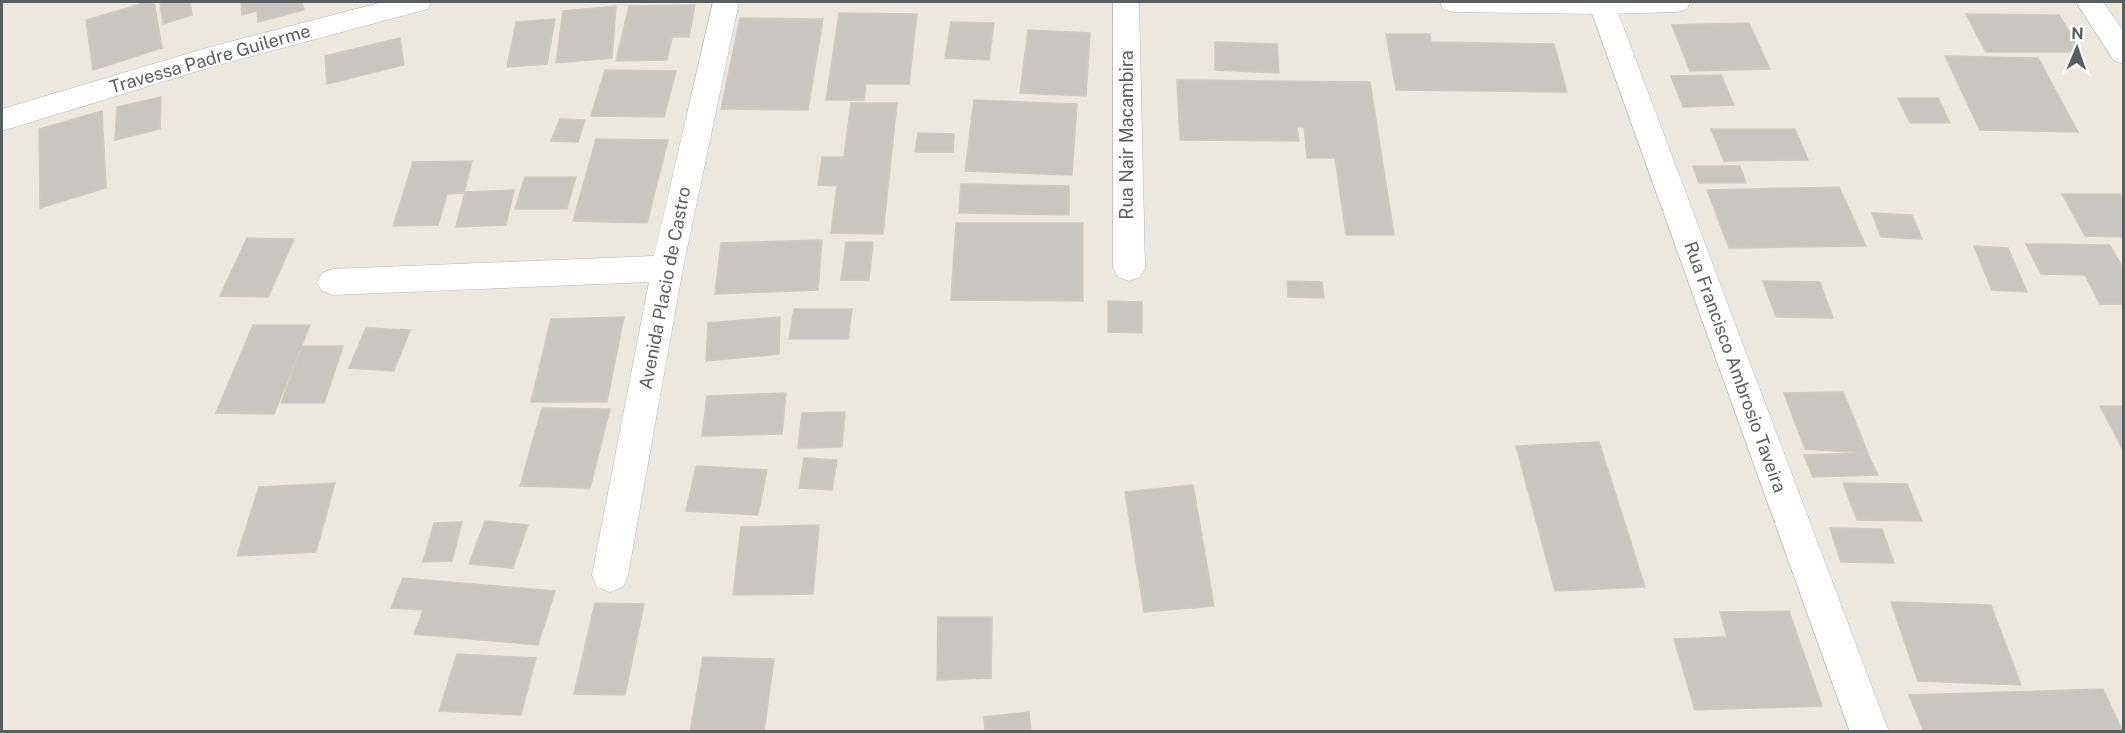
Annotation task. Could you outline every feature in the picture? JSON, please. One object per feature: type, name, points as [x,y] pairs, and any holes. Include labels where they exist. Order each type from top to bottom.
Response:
[{"type":"street","name":"Travessa Padre Guilerme","points":[[2,120],[210,57],[418,2]]},
{"type":"street","name":"Avenida Placio de Castro","points":[[610,575],[668,268],[726,2]]},
{"type":"street","name":"Rua Nair Macambira","points":[[1126,2],[1129,268]]},
{"type":"street","points":[[1453,2],[1677,2]]},
{"type":"street","points":[[2089,2],[2124,54]]},
{"type":"street","name":"Rua Francisco Ambrosio Taveira","points":[[1602,3],[1870,732]]},
{"type":"street","points":[[333,282],[668,268]]},
{"type":"building","points":[[154,2],[162,48],[93,70],[86,20]]},
{"type":"building","points":[[160,2],[190,2],[192,15],[163,24]]},
{"type":"building","points":[[241,2],[302,2],[304,10],[258,22],[257,11],[242,15]]},
{"type":"building","points":[[695,5],[689,37],[672,37],[667,60],[616,61],[629,6]]},
{"type":"building","points":[[616,6],[612,58],[556,63],[563,11]]},
{"type":"building","points":[[839,13],[917,14],[909,84],[866,84],[864,100],[826,100]]},
{"type":"building","points":[[1966,14],[2059,15],[2082,52],[1986,52]]},
{"type":"building","points":[[740,18],[823,19],[808,110],[721,109]]},
{"type":"building","points":[[555,19],[547,64],[507,67],[516,22]]},
{"type":"building","points":[[951,22],[994,23],[989,60],[945,58]]},
{"type":"building","points":[[1749,23],[1770,69],[1690,71],[1672,25]]},
{"type":"building","points":[[1028,30],[1090,33],[1086,96],[1020,93]]},
{"type":"building","points":[[1386,34],[1430,34],[1431,42],[1554,44],[1567,92],[1396,90]]},
{"type":"building","points":[[400,38],[404,65],[327,84],[325,56]]},
{"type":"building","points":[[1215,42],[1277,44],[1279,73],[1215,70]]},
{"type":"building","points":[[1945,56],[2038,58],[2078,132],[1980,130]]},
{"type":"building","points":[[605,70],[676,71],[664,117],[591,116]]},
{"type":"building","points":[[1721,75],[1734,105],[1683,107],[1671,76]]},
{"type":"building","points":[[1177,80],[1370,82],[1394,235],[1346,235],[1335,158],[1307,158],[1304,127],[1297,127],[1299,141],[1180,140]]},
{"type":"building","points":[[161,97],[160,129],[115,140],[117,107]]},
{"type":"building","points":[[1898,98],[1938,98],[1950,123],[1910,123]]},
{"type":"building","points":[[974,100],[1077,104],[1072,175],[965,171]]},
{"type":"building","points":[[851,103],[897,103],[883,234],[831,233],[837,186],[818,185],[822,157],[844,157]]},
{"type":"building","points":[[102,111],[106,188],[40,208],[39,129]]},
{"type":"building","points":[[560,119],[585,120],[578,142],[551,141]]},
{"type":"building","points":[[1711,129],[1795,129],[1808,160],[1724,161]]},
{"type":"building","points":[[918,133],[954,134],[953,152],[915,152]]},
{"type":"building","points":[[596,139],[668,140],[647,223],[573,221]]},
{"type":"building","points":[[472,161],[464,193],[447,194],[438,225],[393,226],[413,162]]},
{"type":"building","points":[[1693,166],[1740,166],[1746,183],[1699,183]]},
{"type":"building","points":[[525,177],[576,177],[567,209],[515,209]]},
{"type":"building","points":[[961,184],[1069,186],[1069,215],[959,213]]},
{"type":"building","points":[[1839,187],[1866,246],[1729,248],[1707,190]]},
{"type":"building","points":[[514,190],[506,225],[456,227],[465,192]]},
{"type":"building","points":[[2062,194],[2120,194],[2124,201],[2124,237],[2085,236]]},
{"type":"building","points":[[1872,213],[1912,215],[1922,239],[1881,237]]},
{"type":"building","points":[[956,223],[1083,223],[1083,301],[951,300]]},
{"type":"building","points":[[247,238],[294,239],[268,297],[220,296]]},
{"type":"building","points":[[822,240],[818,290],[715,294],[721,243]]},
{"type":"building","points":[[846,242],[873,242],[869,280],[841,280]]},
{"type":"building","points":[[2026,244],[2110,245],[2124,270],[2124,304],[2100,304],[2085,275],[2041,274]]},
{"type":"building","points":[[1974,246],[2008,248],[2027,292],[1992,290]]},
{"type":"building","points":[[1287,281],[1322,282],[1324,298],[1288,297]]},
{"type":"building","points":[[1763,281],[1820,282],[1833,318],[1776,317]]},
{"type":"building","points":[[1108,301],[1142,302],[1142,333],[1108,332]]},
{"type":"building","points":[[794,309],[852,309],[848,339],[789,339]]},
{"type":"building","points":[[624,317],[607,402],[531,402],[551,319]]},
{"type":"building","points":[[780,317],[779,354],[706,361],[708,323]]},
{"type":"building","points":[[253,325],[310,325],[274,414],[216,413]]},
{"type":"building","points":[[366,328],[410,330],[394,371],[349,368]]},
{"type":"building","points":[[302,346],[343,346],[324,403],[281,403]]},
{"type":"building","points":[[1843,392],[1868,453],[1805,449],[1784,393]]},
{"type":"building","points":[[786,393],[782,434],[702,436],[707,396]]},
{"type":"building","points":[[2100,406],[2124,406],[2124,452]]},
{"type":"building","points":[[542,408],[610,409],[590,488],[520,486]]},
{"type":"building","points":[[845,412],[842,447],[798,448],[802,413]]},
{"type":"building","points":[[1599,442],[1645,587],[1555,591],[1516,446]]},
{"type":"building","points":[[1867,453],[1878,475],[1813,477],[1804,455]]},
{"type":"building","points":[[804,458],[837,460],[832,490],[799,488]]},
{"type":"building","points":[[696,466],[767,470],[758,515],[686,511]]},
{"type":"building","points":[[335,483],[316,552],[237,556],[259,487]]},
{"type":"building","points":[[1843,483],[1907,484],[1922,521],[1857,520]]},
{"type":"building","points":[[1193,485],[1214,606],[1144,612],[1125,492]]},
{"type":"building","points":[[485,521],[528,525],[513,568],[469,564]]},
{"type":"building","points":[[462,522],[452,561],[423,562],[434,523]]},
{"type":"building","points":[[819,525],[813,594],[733,595],[741,527]]},
{"type":"building","points":[[1830,528],[1882,529],[1894,563],[1841,562]]},
{"type":"building","points":[[403,578],[555,591],[538,645],[414,634],[423,610],[391,608]]},
{"type":"building","points":[[1891,602],[1991,605],[2021,685],[1918,681]]},
{"type":"building","points":[[595,603],[644,604],[625,695],[574,694]]},
{"type":"building","points":[[1789,611],[1822,706],[1695,710],[1674,639],[1727,637],[1720,612]]},
{"type":"building","points":[[938,617],[992,617],[991,678],[937,680]]},
{"type":"building","points":[[457,654],[536,658],[521,715],[439,711]]},
{"type":"building","points":[[703,657],[774,659],[764,732],[690,732]]},
{"type":"building","points":[[2103,689],[2123,732],[1924,732],[1909,695]]},
{"type":"building","points":[[1029,712],[1031,732],[985,732],[984,717]]}]
